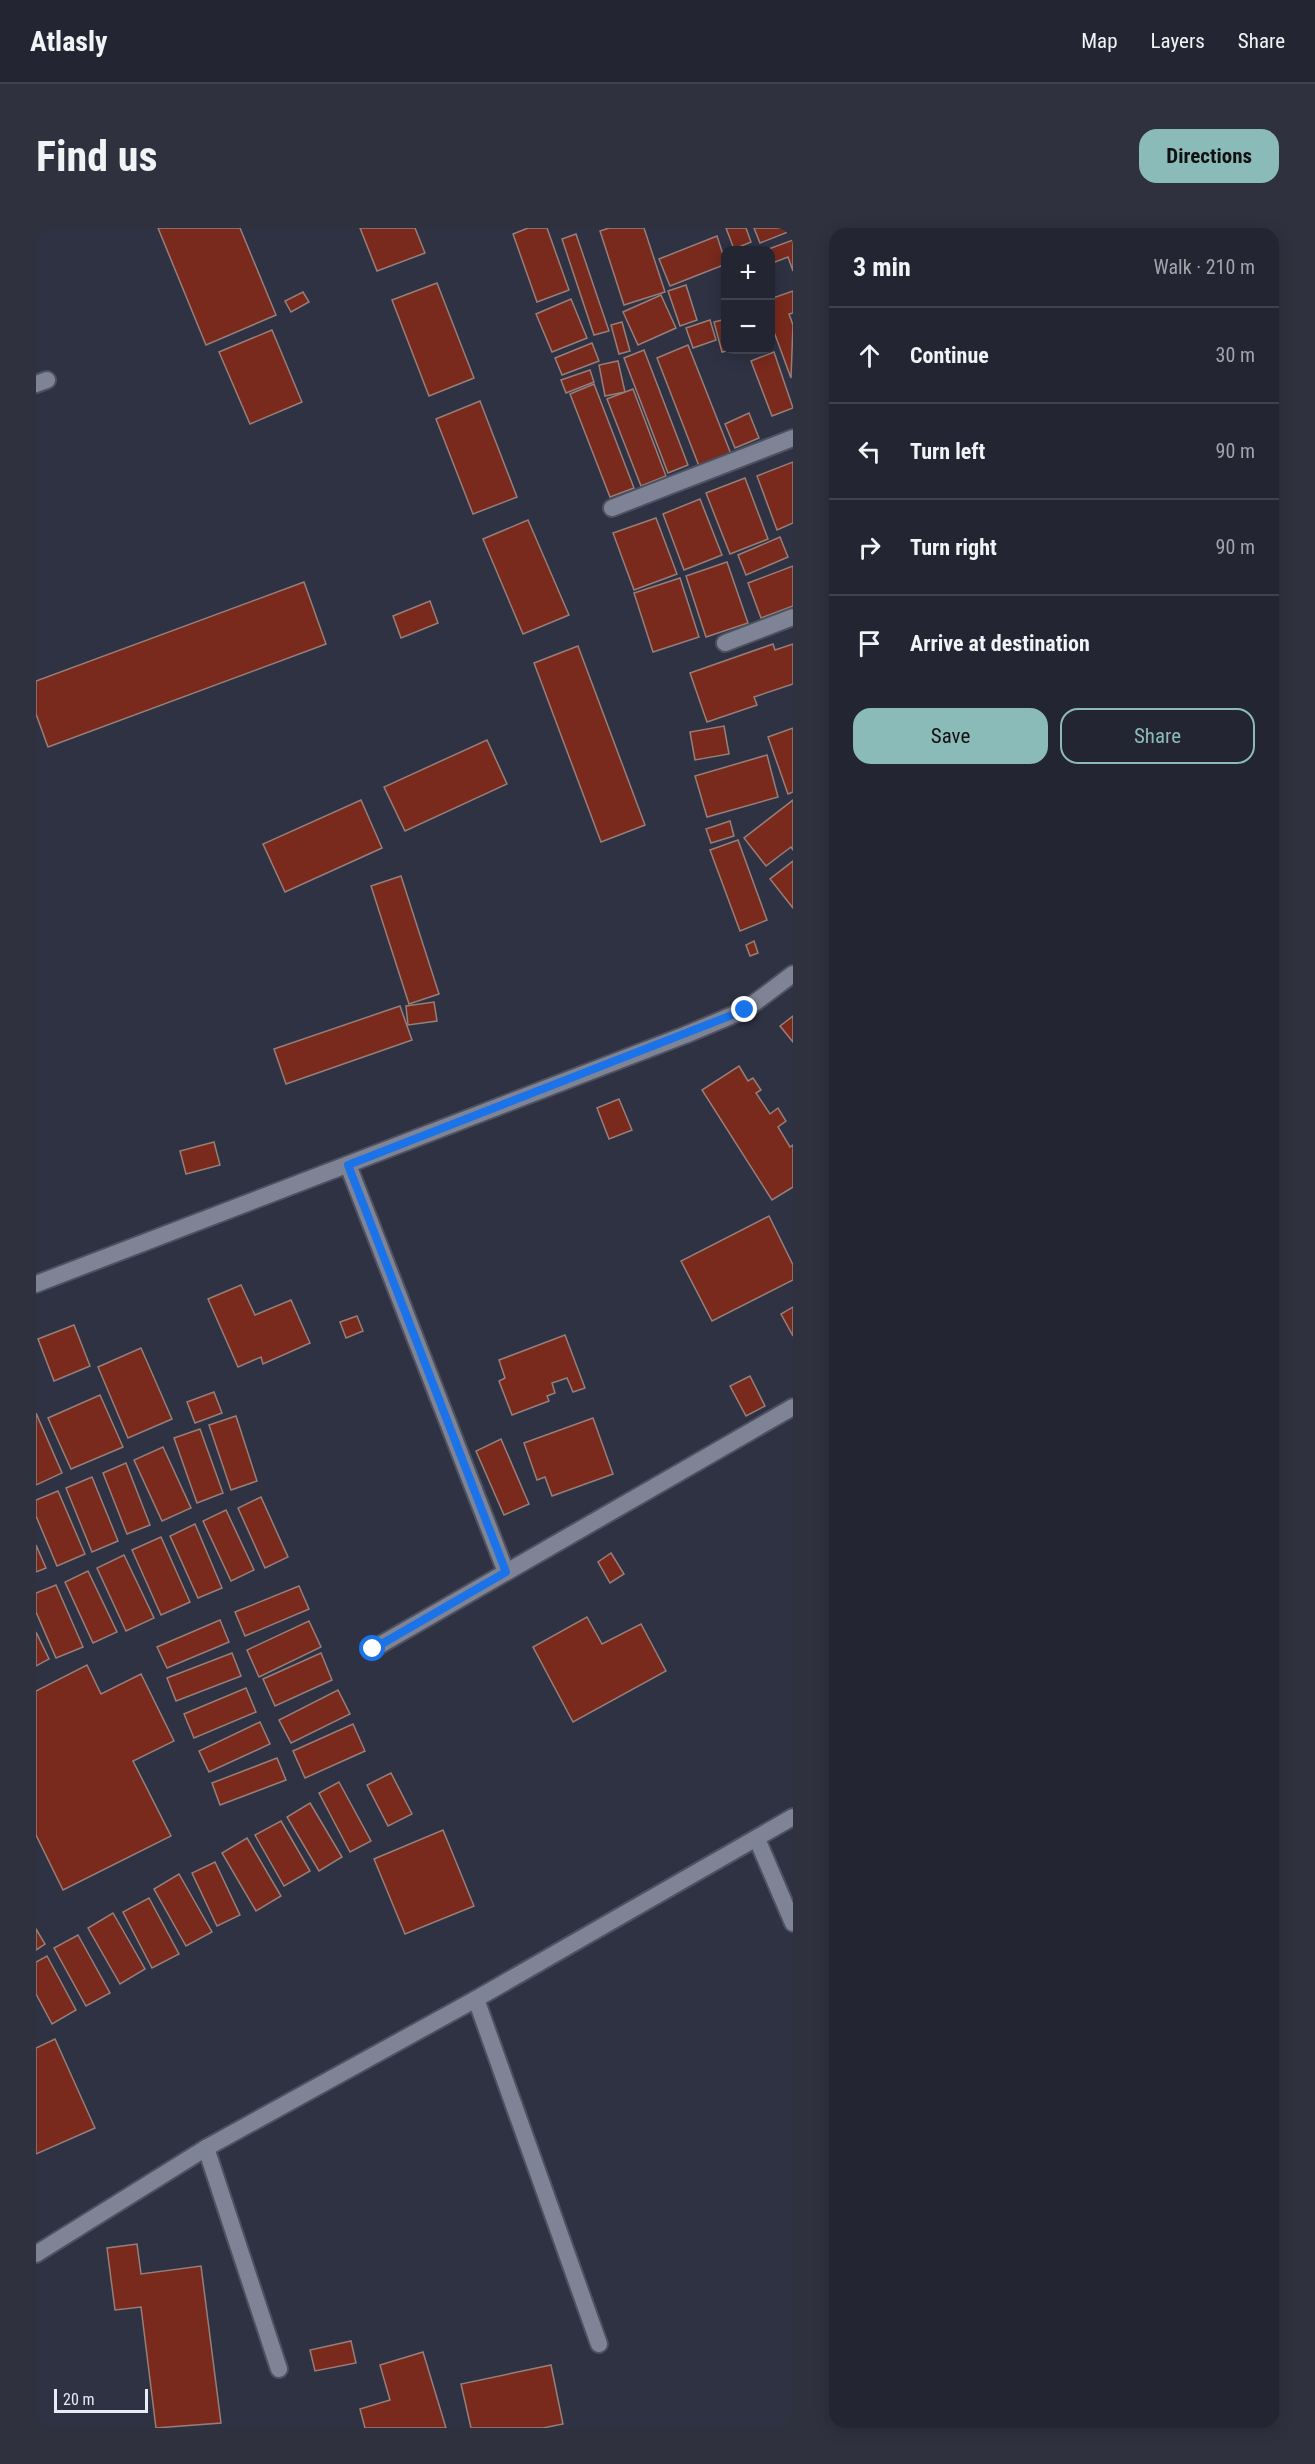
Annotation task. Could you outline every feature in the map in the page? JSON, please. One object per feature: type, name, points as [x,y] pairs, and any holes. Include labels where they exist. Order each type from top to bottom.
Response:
[{"type":"street","points":[[612,508],[793,438]]},
{"type":"street","points":[[724,643],[793,617]]},
{"type":"street","points":[[36,1284],[745,1010],[793,974]]},
{"type":"street","points":[[348,1165],[506,1572]]},
{"type":"street","points":[[373,1649],[793,1407]]},
{"type":"street","points":[[36,2254],[207,2148],[476,1999],[793,1817]]},
{"type":"street","points":[[757,1839],[793,1923]]},
{"type":"street","points":[[476,1999],[599,2344]]},
{"type":"street","points":[[207,2148],[279,2369]]},
{"type":"building","points":[[158,228],[240,228],[276,315],[206,345]]},
{"type":"building","points":[[360,228],[415,228],[425,253],[377,271]]},
{"type":"building","points":[[528,228],[547,228],[569,290],[537,302],[513,234]]},
{"type":"building","points":[[609,228],[644,228],[665,292],[624,305],[600,231]]},
{"type":"building","points":[[726,228],[746,228],[751,242],[741,246],[733,246]]},
{"type":"building","points":[[754,228],[793,228],[793,230],[760,243]]},
{"type":"building","points":[[576,234],[609,331],[594,335],[562,239]]},
{"type":"building","points":[[717,236],[721,248],[721,266],[670,286],[659,259]]},
{"type":"building","points":[[793,240],[793,271],[788,257],[775,262],[775,247]]},
{"type":"building","points":[[437,283],[474,378],[429,396],[392,300]]},
{"type":"building","points":[[686,285],[697,320],[680,326],[668,291]]},
{"type":"building","points":[[793,291],[793,313],[789,314],[793,325],[791,378],[775,335],[775,297]]},
{"type":"building","points":[[303,292],[309,302],[291,312],[285,301]]},
{"type":"building","points":[[661,295],[676,328],[638,345],[623,312]]},
{"type":"building","points":[[571,299],[587,338],[552,352],[536,314]]},
{"type":"building","points":[[710,320],[716,340],[693,348],[686,328]]},
{"type":"building","points":[[721,320],[721,348],[714,322]]},
{"type":"building","points":[[622,322],[630,351],[619,354],[611,325]]},
{"type":"building","points":[[272,330],[302,402],[250,424],[219,352]]},
{"type":"building","points":[[592,343],[599,361],[562,375],[555,358]]},
{"type":"building","points":[[688,345],[731,454],[699,466],[657,358]]},
{"type":"building","points":[[644,350],[688,465],[668,473],[624,358]]},
{"type":"building","points":[[775,354],[793,408],[772,416],[751,361]]},
{"type":"building","points":[[618,361],[625,392],[605,396],[599,365]]},
{"type":"building","points":[[590,370],[594,382],[566,393],[561,380]]},
{"type":"building","points":[[594,384],[634,488],[610,497],[570,394]]},
{"type":"building","points":[[633,389],[666,476],[641,486],[607,399]]},
{"type":"building","points":[[480,401],[517,497],[473,514],[436,419]]},
{"type":"building","points":[[749,413],[759,438],[735,448],[725,424]]},
{"type":"building","points":[[793,462],[793,523],[777,530],[757,476]]},
{"type":"building","points":[[745,478],[768,539],[730,554],[706,493]]},
{"type":"building","points":[[700,499],[722,555],[684,570],[663,514]]},
{"type":"building","points":[[656,518],[677,574],[634,590],[613,533]]},
{"type":"building","points":[[528,520],[569,615],[523,634],[483,539]]},
{"type":"building","points":[[780,537],[788,557],[746,575],[738,555]]},
{"type":"building","points":[[727,562],[748,623],[706,637],[686,576]]},
{"type":"building","points":[[793,566],[793,606],[761,618],[748,583]]},
{"type":"building","points":[[680,578],[699,637],[653,652],[634,593]]},
{"type":"building","points":[[304,582],[326,644],[48,747],[36,714],[36,681]]},
{"type":"building","points":[[430,601],[438,623],[401,638],[393,616]]},
{"type":"building","points":[[773,644],[775,650],[793,644],[793,684],[754,697],[757,705],[707,722],[690,673]]},
{"type":"building","points":[[578,646],[645,825],[601,842],[534,663]]},
{"type":"building","points":[[724,726],[729,754],[695,760],[690,732]]},
{"type":"building","points":[[793,728],[793,792],[788,794],[768,737]]},
{"type":"building","points":[[487,740],[507,784],[405,831],[384,787]]},
{"type":"building","points":[[767,755],[778,797],[707,817],[695,776]]},
{"type":"building","points":[[361,800],[382,848],[285,892],[263,844]]},
{"type":"building","points":[[793,800],[793,850],[791,847],[766,866],[744,838]]},
{"type":"building","points":[[730,821],[734,836],[711,843],[706,829]]},
{"type":"building","points":[[738,840],[767,920],[740,931],[710,850]]},
{"type":"building","points":[[793,861],[793,908],[770,879]]},
{"type":"building","points":[[401,876],[439,994],[409,1004],[371,886]]},
{"type":"building","points":[[754,941],[758,953],[750,956],[746,945]]},
{"type":"building","points":[[434,1002],[437,1021],[408,1025],[406,1006]]},
{"type":"building","points":[[400,1006],[412,1040],[286,1084],[274,1049]]},
{"type":"building","points":[[793,1016],[793,1042],[780,1026]]},
{"type":"building","points":[[739,1066],[748,1081],[753,1078],[761,1090],[756,1093],[770,1114],[778,1108],[786,1121],[778,1127],[790,1147],[793,1145],[793,1187],[772,1200],[702,1090]]},
{"type":"building","points":[[619,1099],[632,1130],[609,1139],[597,1108]]},
{"type":"building","points":[[214,1142],[220,1165],[186,1174],[180,1151]]},
{"type":"building","points":[[769,1216],[793,1265],[793,1280],[712,1321],[681,1261]]},
{"type":"building","points":[[241,1285],[255,1315],[291,1300],[310,1343],[263,1364],[261,1357],[238,1367],[208,1299]]},
{"type":"building","points":[[793,1307],[793,1336],[781,1314]]},
{"type":"building","points":[[357,1316],[363,1331],[346,1338],[340,1322]]},
{"type":"building","points":[[74,1325],[90,1366],[54,1381],[38,1339]]},
{"type":"building","points":[[565,1335],[585,1388],[573,1392],[567,1378],[552,1383],[555,1393],[547,1396],[549,1401],[512,1415],[499,1381],[505,1378],[499,1360]]},
{"type":"building","points":[[141,1348],[172,1419],[128,1438],[98,1367]]},
{"type":"building","points":[[750,1376],[765,1406],[746,1416],[730,1386]]},
{"type":"building","points":[[214,1392],[222,1413],[195,1423],[187,1402]]},
{"type":"building","points":[[100,1395],[123,1447],[71,1469],[48,1418]]},
{"type":"building","points":[[36,1413],[62,1473],[36,1485]]},
{"type":"building","points":[[236,1416],[257,1481],[231,1490],[209,1425]]},
{"type":"building","points":[[593,1418],[613,1474],[552,1496],[545,1477],[537,1480],[524,1443]]},
{"type":"building","points":[[200,1429],[223,1493],[197,1503],[174,1438]]},
{"type":"building","points":[[501,1439],[529,1504],[504,1515],[476,1451]]},
{"type":"building","points":[[163,1447],[191,1508],[162,1521],[134,1460]]},
{"type":"building","points":[[126,1463],[150,1525],[127,1534],[103,1473]]},
{"type":"building","points":[[92,1477],[118,1541],[92,1552],[66,1488]]},
{"type":"building","points":[[58,1491],[85,1554],[57,1566],[36,1516],[36,1500]]},
{"type":"building","points":[[261,1497],[288,1557],[265,1568],[238,1508]]},
{"type":"building","points":[[226,1510],[254,1570],[231,1581],[203,1521]]},
{"type":"building","points":[[195,1524],[222,1588],[198,1598],[170,1536]]},
{"type":"building","points":[[161,1537],[190,1602],[161,1615],[132,1550]]},
{"type":"building","points":[[36,1545],[46,1568],[36,1572]]},
{"type":"building","points":[[611,1553],[624,1574],[610,1583],[598,1562]]},
{"type":"building","points":[[124,1555],[154,1618],[126,1631],[97,1568]]},
{"type":"building","points":[[88,1571],[117,1632],[93,1643],[65,1582]]},
{"type":"building","points":[[56,1585],[83,1647],[56,1658],[36,1612],[36,1593]]},
{"type":"building","points":[[299,1586],[309,1609],[245,1636],[235,1612]]},
{"type":"building","points":[[587,1617],[602,1644],[641,1624],[666,1671],[573,1722],[533,1647]]},
{"type":"building","points":[[220,1620],[229,1642],[167,1668],[157,1647]]},
{"type":"building","points":[[309,1621],[321,1647],[259,1677],[247,1650]]},
{"type":"building","points":[[36,1632],[49,1659],[36,1666]]},
{"type":"building","points":[[232,1653],[241,1676],[176,1701],[167,1678]]},
{"type":"building","points":[[321,1653],[332,1680],[275,1706],[263,1679]]},
{"type":"building","points":[[87,1665],[101,1694],[141,1674],[174,1741],[133,1761],[171,1836],[63,1890],[36,1835],[36,1691]]},
{"type":"building","points":[[246,1688],[256,1712],[194,1738],[184,1714]]},
{"type":"building","points":[[338,1690],[350,1714],[291,1743],[279,1720]]},
{"type":"building","points":[[260,1722],[270,1744],[209,1772],[199,1751]]},
{"type":"building","points":[[353,1724],[365,1751],[305,1778],[293,1751]]},
{"type":"building","points":[[277,1758],[286,1780],[220,1805],[212,1783]]},
{"type":"building","points":[[391,1773],[412,1814],[388,1826],[367,1785]]},
{"type":"building","points":[[339,1782],[371,1841],[350,1852],[319,1793]]},
{"type":"building","points":[[310,1803],[342,1857],[319,1871],[287,1817]]},
{"type":"building","points":[[281,1821],[310,1871],[284,1886],[255,1835]]},
{"type":"building","points":[[443,1830],[474,1906],[405,1934],[374,1859]]},
{"type":"building","points":[[247,1838],[281,1896],[256,1911],[222,1853]]},
{"type":"building","points":[[215,1862],[240,1915],[217,1926],[192,1873]]},
{"type":"building","points":[[179,1874],[212,1932],[186,1946],[154,1889]]},
{"type":"building","points":[[149,1898],[179,1954],[152,1968],[123,1912]]},
{"type":"building","points":[[113,1913],[145,1969],[120,1984],[88,1928]]},
{"type":"building","points":[[36,1929],[45,1944],[36,1950]]},
{"type":"building","points":[[78,1935],[110,1993],[86,2006],[54,1948]]},
{"type":"building","points":[[47,1956],[76,2010],[52,2024],[36,1994],[36,1962]]},
{"type":"building","points":[[55,2039],[95,2128],[36,2154],[36,2048]]},
{"type":"building","points":[[137,2244],[141,2274],[201,2266],[221,2423],[156,2428],[141,2307],[115,2310],[107,2248]]},
{"type":"building","points":[[351,2341],[356,2363],[315,2371],[310,2350]]},
{"type":"building","points":[[423,2352],[446,2428],[365,2428],[360,2409],[390,2400],[380,2365]]},
{"type":"building","points":[[551,2365],[563,2424],[543,2428],[471,2428],[461,2384]]},
{"type":"route","points":[[373,1649],[506,1572],[348,1165],[745,1010]]}]
